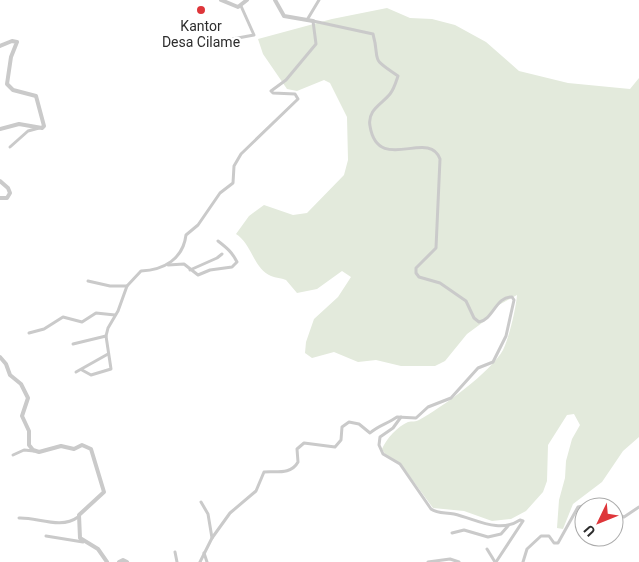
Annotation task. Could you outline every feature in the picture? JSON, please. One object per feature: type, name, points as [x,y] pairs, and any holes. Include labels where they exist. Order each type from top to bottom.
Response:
[{"type":"street","points":[[221,0],[237,7],[247,0]]},
{"type":"street","points":[[200,562],[212,538],[232,511],[256,491],[264,472],[280,473],[296,467],[298,462],[297,449],[301,445],[312,443],[332,447],[341,440],[342,427],[348,422],[359,424],[370,433],[378,426],[387,425],[395,418],[416,418],[428,406],[448,400],[478,368],[495,360],[506,336],[514,300],[510,296],[502,300],[485,321],[480,322],[474,318],[466,301],[440,282],[417,276],[416,268],[436,248],[437,204],[441,193],[440,156],[435,150],[428,148],[389,150],[381,147],[371,130],[370,120],[377,105],[391,92],[398,76],[385,69],[376,59],[373,34],[283,15],[275,0]]},
{"type":"street","points":[[307,20],[319,0]]},
{"type":"street","points":[[216,42],[254,35],[241,6]]},
{"type":"street","points":[[167,266],[186,244],[186,235],[198,225],[220,193],[233,183],[234,166],[242,154],[298,99],[295,94],[273,93],[271,91],[286,80],[316,44],[313,21]]},
{"type":"street","points":[[0,46],[12,41],[17,42],[11,57],[8,84],[12,90],[36,96],[39,112],[44,122],[44,127],[28,131],[10,147]]},
{"type":"street","points":[[0,129],[19,124],[39,128]]},
{"type":"street","points":[[0,181],[8,188],[10,193],[7,198],[0,198]]},
{"type":"street","points":[[82,370],[91,375],[109,370],[112,366],[108,354],[106,336],[108,328],[127,286],[141,271],[156,270],[180,263],[194,274],[200,275],[210,270],[232,267],[236,263],[227,246],[218,242]]},
{"type":"street","points":[[190,270],[218,258],[222,254]]},
{"type":"street","points":[[88,281],[110,286],[127,286]]},
{"type":"street","points":[[29,333],[44,329],[62,317],[82,322],[96,313],[115,315]]},
{"type":"street","points":[[73,344],[106,336]]},
{"type":"street","points":[[76,372],[108,354]]},
{"type":"street","points":[[0,357],[6,364],[10,375],[21,384],[28,398],[22,416],[30,431],[30,445],[35,451]]},
{"type":"street","points":[[401,417],[393,428],[380,437],[378,446],[383,454],[400,464],[431,509],[436,512],[452,514],[493,526],[508,526]]},
{"type":"street","points":[[13,455],[26,450],[35,451],[61,446],[74,450],[86,445],[91,449],[104,492],[73,520],[60,522],[19,518]]},
{"type":"street","points":[[201,502],[208,514],[212,538]]},
{"type":"street","points":[[624,517],[639,507]]},
{"type":"street","points":[[523,562],[527,549],[541,536],[548,536],[553,542],[558,543],[574,514]]},
{"type":"street","points":[[78,517],[80,537],[83,542]]},
{"type":"street","points":[[452,533],[464,530],[488,537],[501,534],[508,526],[520,520],[523,521],[496,562],[487,548]]},
{"type":"street","points":[[46,536],[83,542],[98,549],[107,562]]},
{"type":"street","points":[[176,552],[177,562]]},
{"type":"street","points":[[204,553],[207,562]]},
{"type":"street","points":[[428,562],[450,559],[459,562]]},
{"type":"street","points":[[120,562],[123,560],[127,562]]},
{"type":"shaded area","points":[[387,8],[410,18],[432,19],[455,25],[486,42],[519,71],[568,83],[630,89],[639,78],[639,437],[623,451],[602,482],[582,497],[574,497],[574,503],[563,529],[557,528],[559,500],[572,439],[580,425],[574,414],[567,415],[548,445],[547,481],[543,492],[526,511],[511,519],[492,521],[464,511],[433,508],[403,467],[385,454],[382,449],[396,430],[408,422],[418,421],[440,407],[477,379],[497,359],[508,338],[517,295],[497,306],[486,320],[467,334],[445,361],[435,366],[401,366],[376,360],[358,362],[334,352],[312,358],[305,353],[306,342],[314,319],[338,297],[351,277],[342,271],[317,289],[297,293],[286,280],[271,276],[265,272],[256,262],[246,244],[236,234],[249,216],[264,205],[293,215],[307,213],[344,175],[348,160],[347,117],[330,83],[324,80],[297,91],[287,89],[263,54],[258,39],[332,19]]},
{"type":"place","name":"Kantor Desa Cilame","points":[[201,10]]}]
